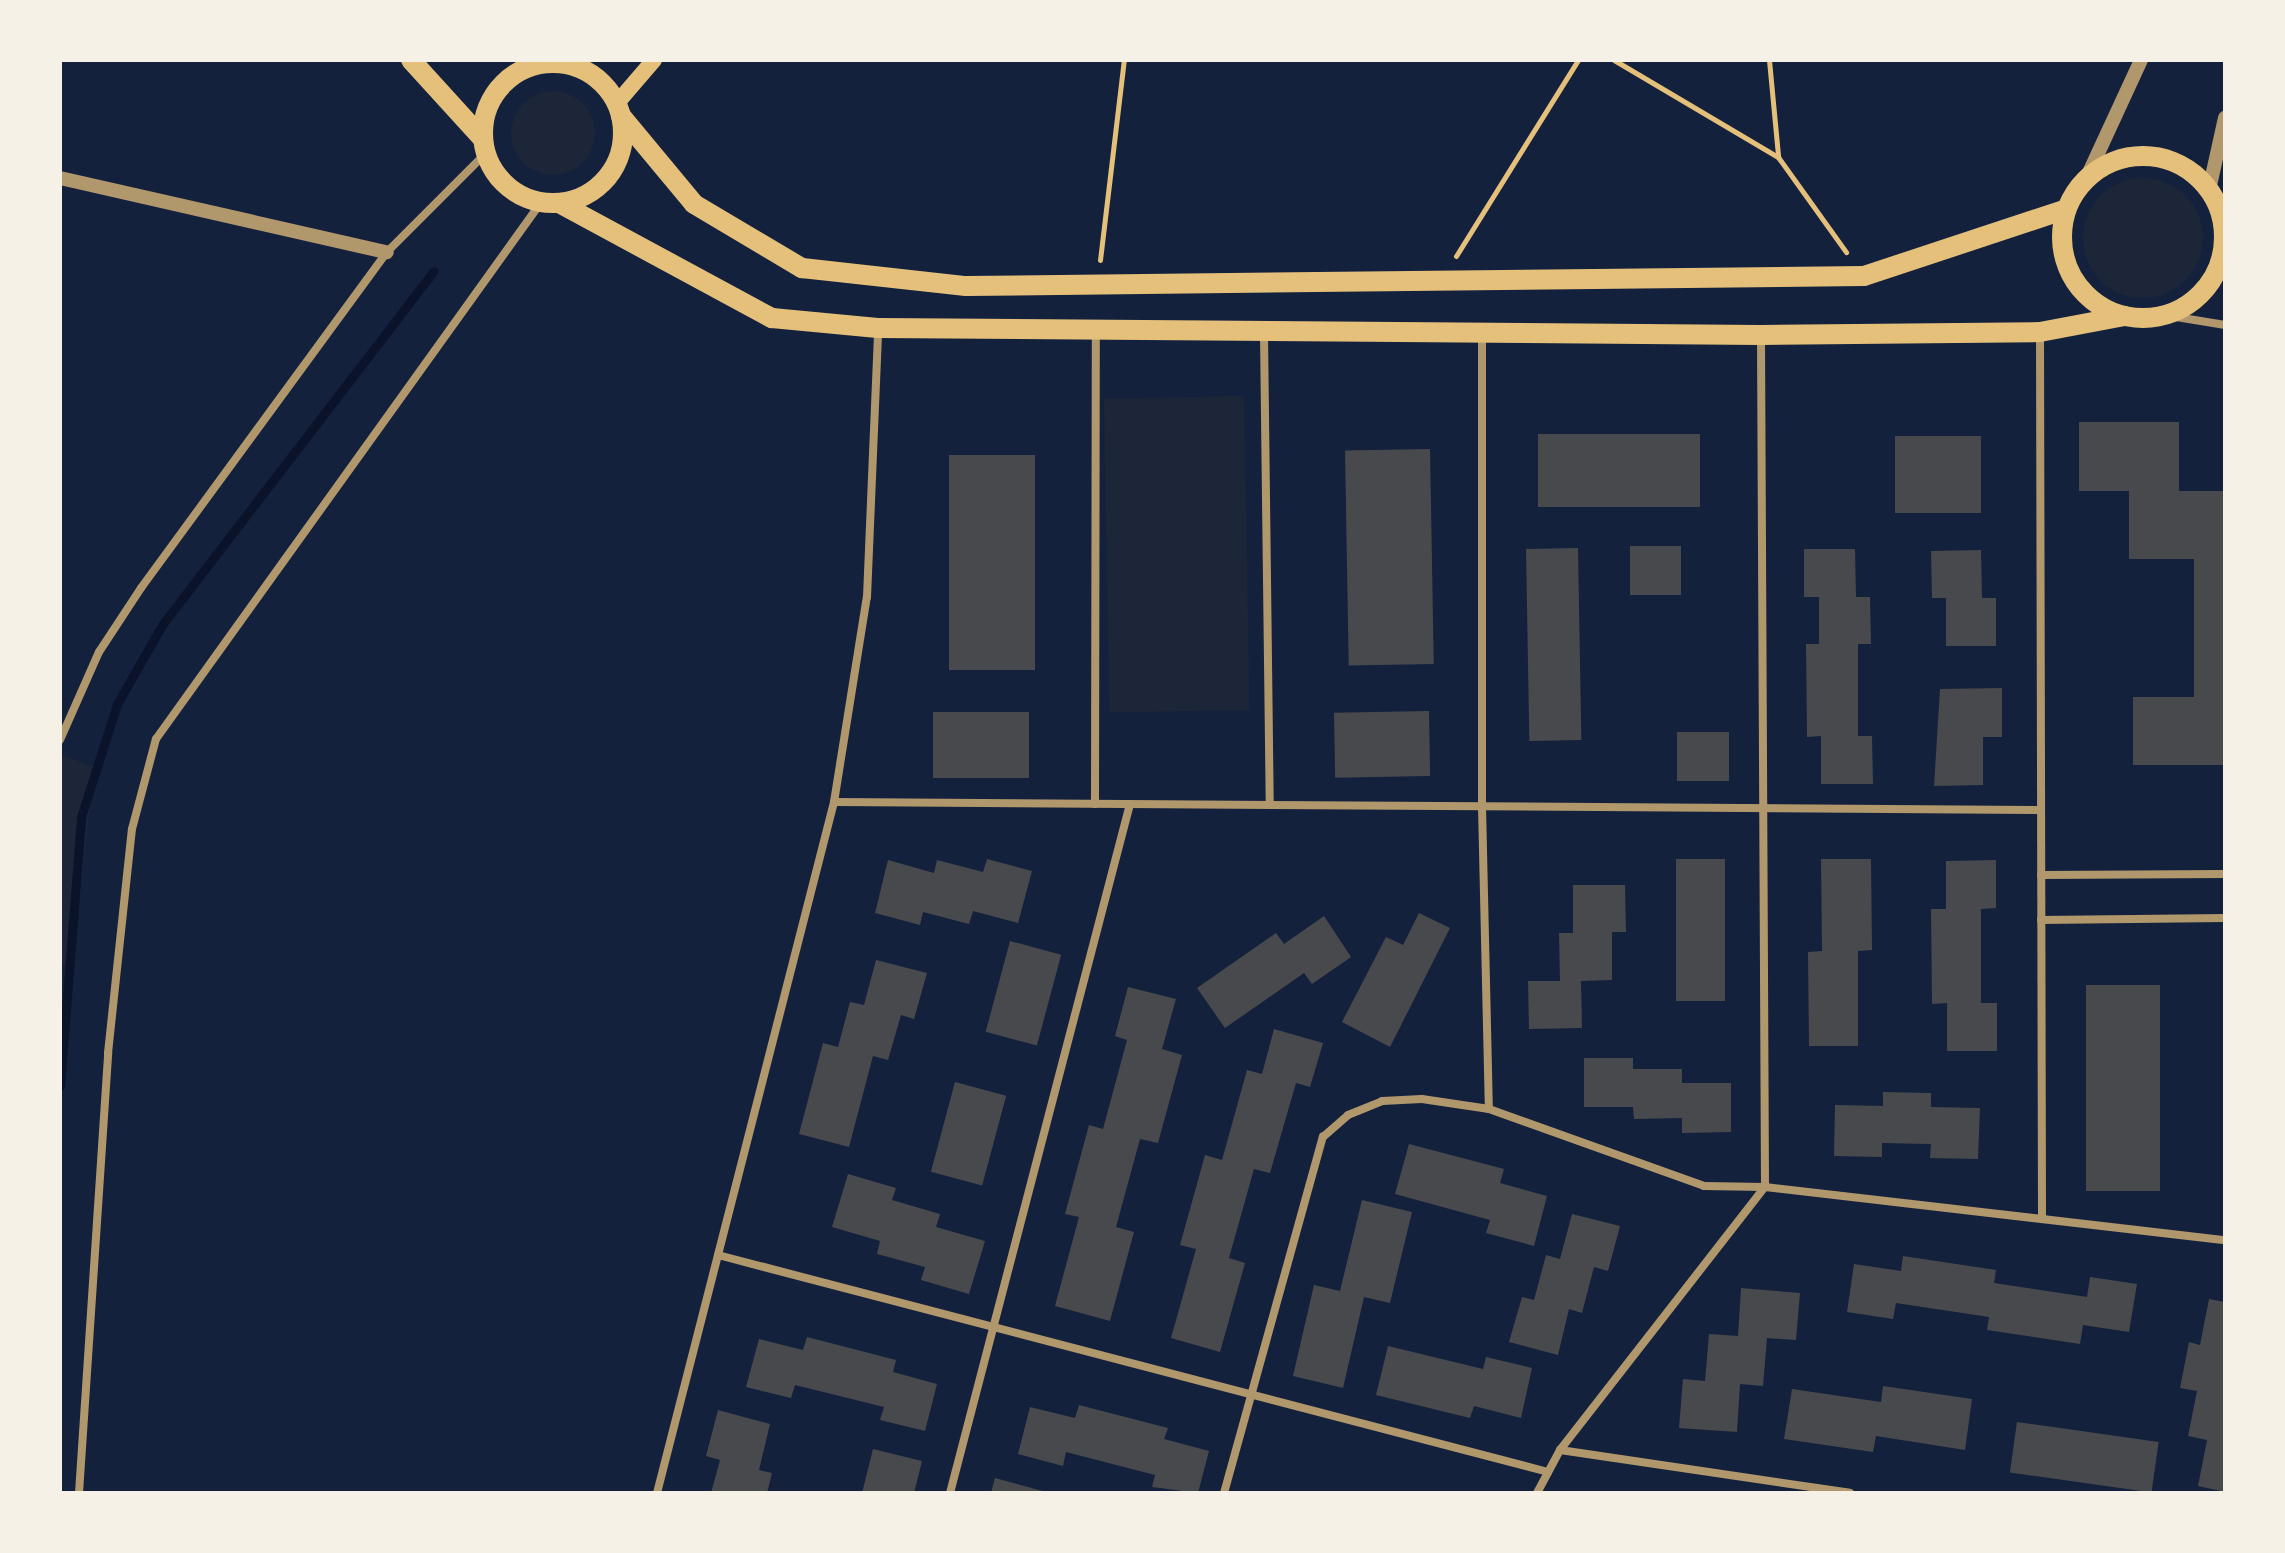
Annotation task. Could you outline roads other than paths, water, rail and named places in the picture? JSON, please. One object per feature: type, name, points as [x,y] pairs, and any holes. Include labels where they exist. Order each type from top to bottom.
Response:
[{"type":"main road","points":[[411,60],[484,146],[508,186],[550,202],[772,318],[878,328],[1264,334],[2040,332],[2125,316],[2164,315],[2198,296],[2220,264],[2223,225],[2217,203],[2196,175],[2161,157],[2122,159],[2087,177],[2066,209],[2062,248],[2076,284],[2106,309],[2125,316]]},
{"type":"main road","points":[[550,202],[582,196],[602,183],[617,163],[619,110],[654,60]]},
{"type":"main road","points":[[484,146],[485,115],[495,93],[512,76],[537,62],[586,70],[694,204],[802,268],[966,286],[1864,276],[2066,209]]},
{"type":"street","points":[[2087,177],[2141,60]]},
{"type":"street","points":[[2217,203],[2225,118]]},
{"type":"street","points":[[60,740],[82,685],[119,619],[387,252],[484,146]]},
{"type":"street","points":[[60,178],[387,252]]},
{"type":"street","points":[[79,1493],[108,1053],[132,829],[156,739],[550,202]]},
{"type":"street","points":[[2164,315],[2225,325]]},
{"type":"street","points":[[657,1493],[834,802],[867,597],[878,328]]},
{"type":"street","points":[[1095,804],[1096,332]]},
{"type":"street","points":[[2040,332],[2042,1217]]},
{"type":"street","points":[[1264,334],[1270,805]]},
{"type":"street","points":[[1482,334],[1482,806],[1489,1109]]},
{"type":"street","points":[[1537,1493],[1560,1450],[1765,1187],[1761,335]]},
{"type":"street","points":[[834,802],[2041,810]]},
{"type":"street","points":[[950,1493],[1130,804]]},
{"type":"street","points":[[2041,875],[2225,874]]},
{"type":"street","points":[[2041,920],[2225,918]]},
{"type":"street","points":[[1224,1493],[1248,1393],[1323,1137],[1348,1115],[1382,1101],[1422,1099],[1489,1109],[1704,1186],[1765,1187],[2225,1240]]},
{"type":"street","points":[[718,1255],[1548,1472]]},
{"type":"street","points":[[1560,1450],[1850,1493]]},
{"type":"waterway","points":[[60,1086],[81,817],[117,704],[162,625],[434,271]]}]
